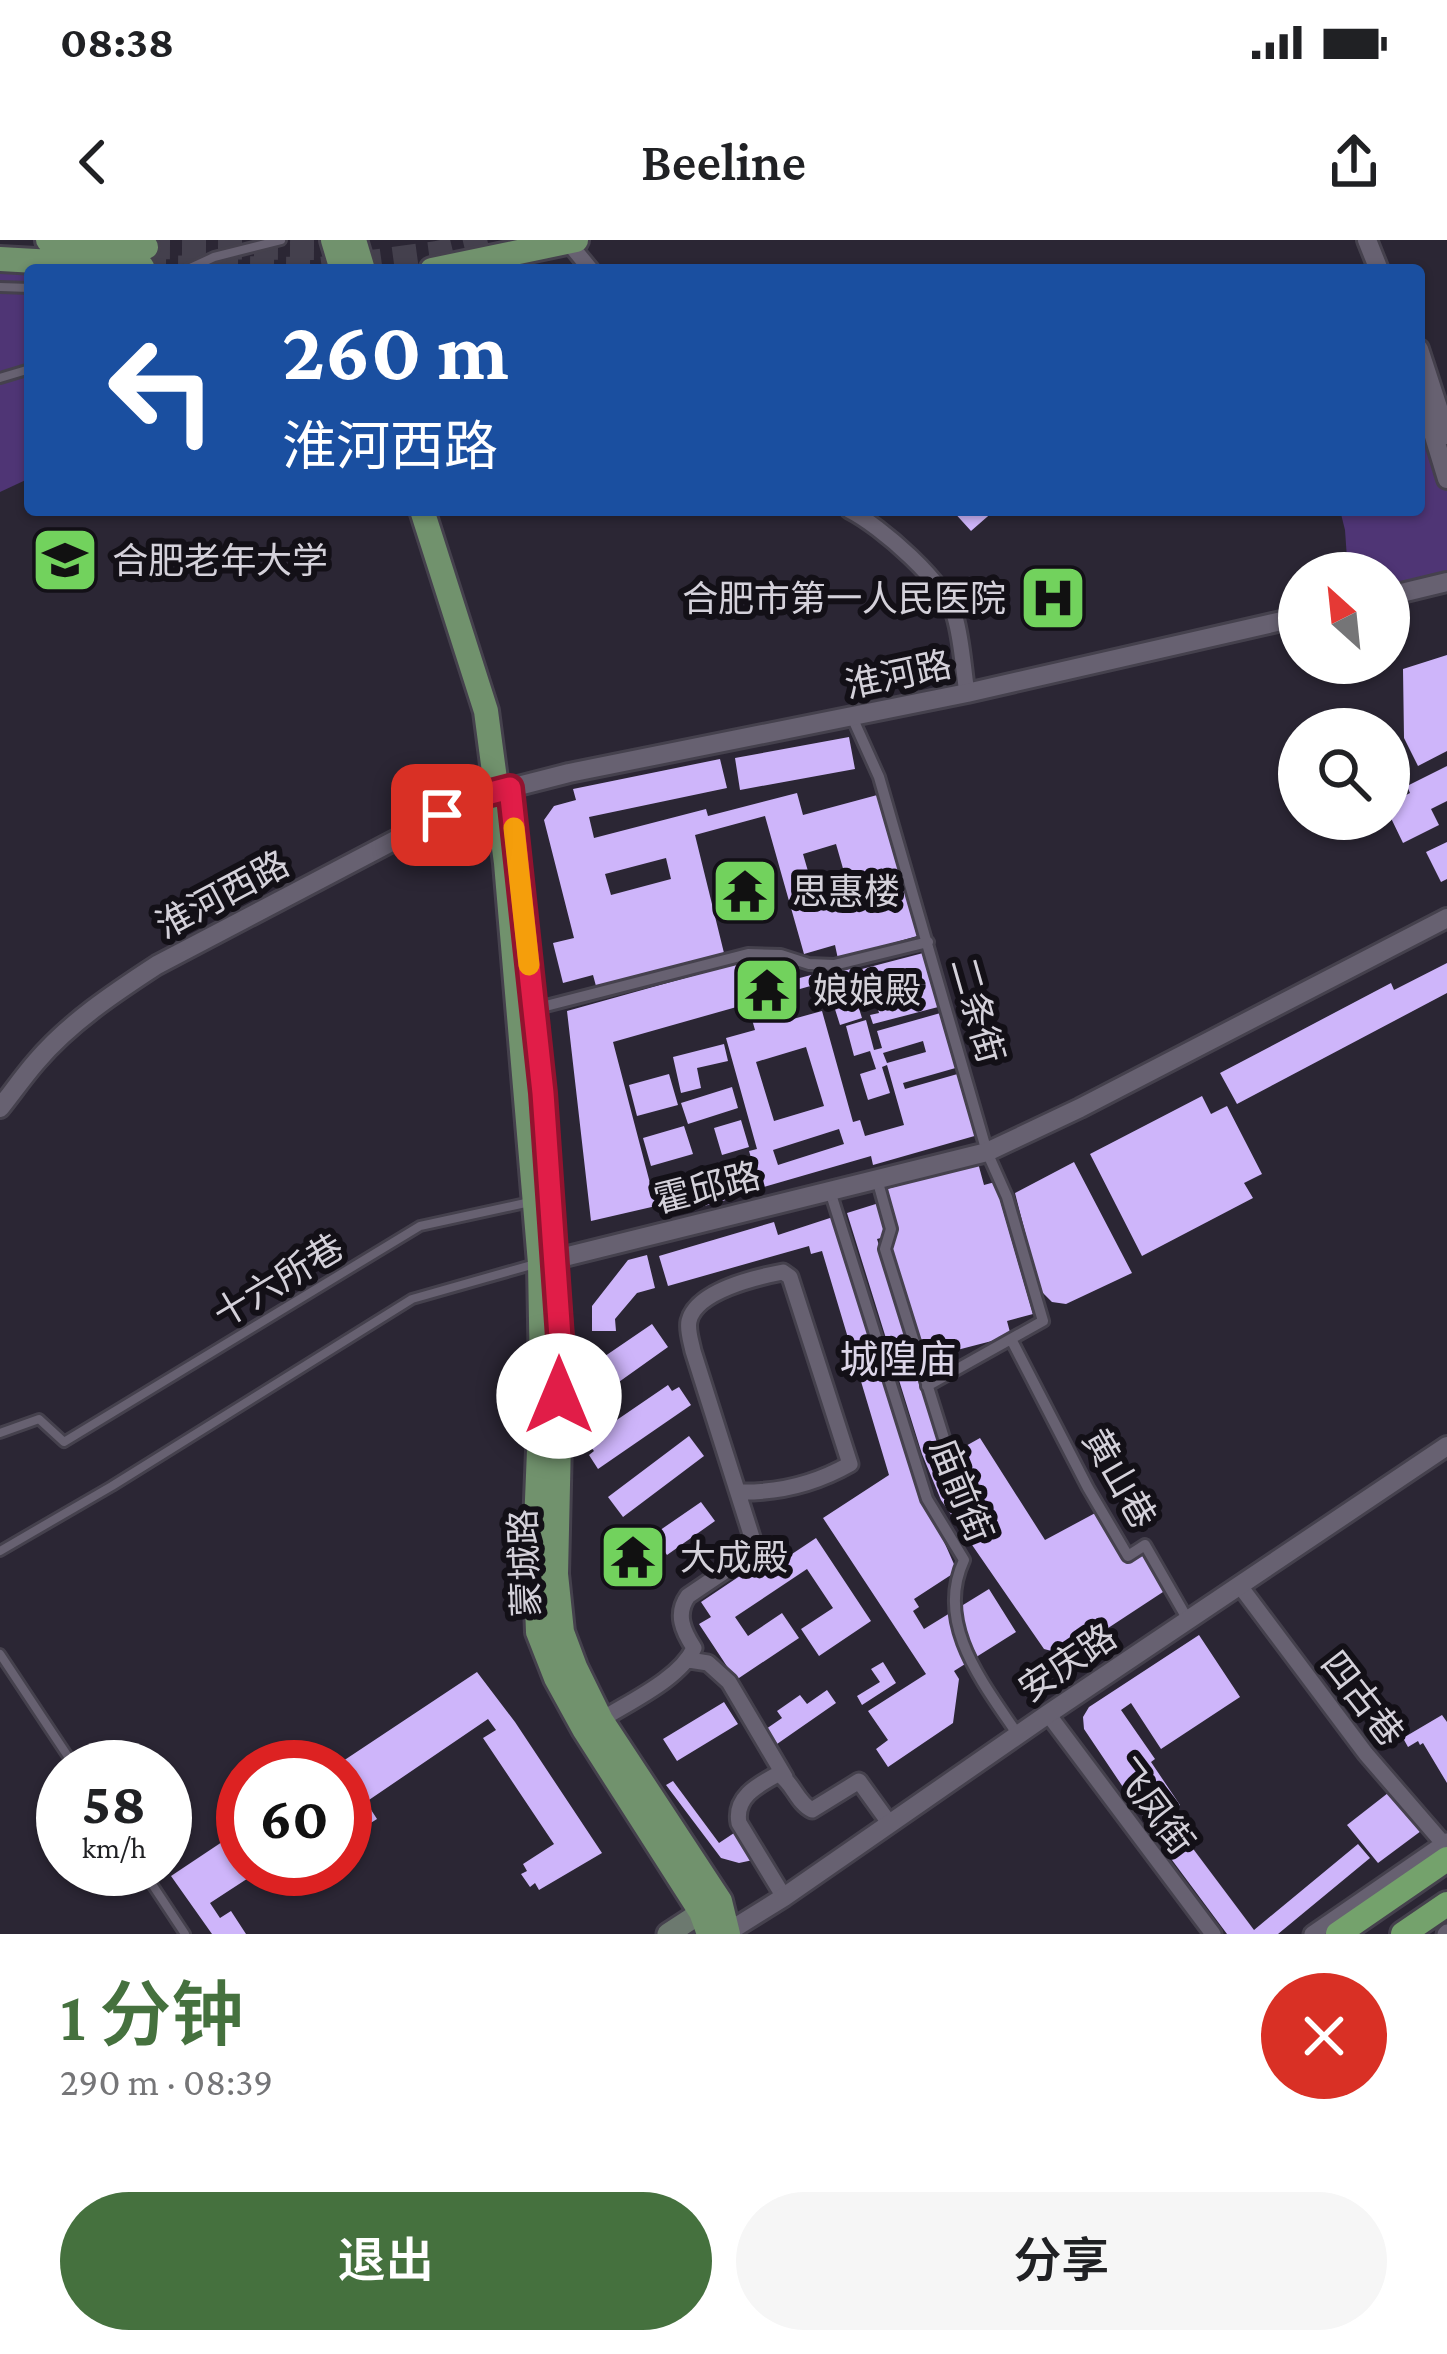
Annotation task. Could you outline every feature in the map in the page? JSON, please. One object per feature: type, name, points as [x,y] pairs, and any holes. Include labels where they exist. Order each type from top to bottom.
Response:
[{"type":"highway","points":[[1338,1934],[1446,1847]]},
{"type":"highway","points":[[1403,1934],[1447,1904]]},
{"type":"main road","points":[[0,259],[144,257],[48,240]]},
{"type":"main road","points":[[462,264],[572,241]]},
{"type":"main road","name":"蒙城路","points":[[424,516],[486,711],[503,790],[534,1201],[561,1352],[557,1440],[562,1632],[601,1720],[719,1924]]},
{"type":"main road","name":"蒙城路","points":[[442,516],[490,672],[543,1093],[546,1261],[535,1549],[538,1632],[584,1729],[719,1924]]},
{"type":"main road","name":"安庆路","points":[[668,1934],[719,1924]]},
{"type":"street","points":[[1425,367],[1447,435]]},
{"type":"street","points":[[1425,407],[1447,479]]},
{"type":"street","points":[[858,516],[894,540],[955,613],[967,693]]},
{"type":"street","points":[[1410,591],[1447,582]]},
{"type":"street","name":"淮河路","points":[[503,790],[967,693],[1278,622]]},
{"type":"street","name":"二条街","points":[[852,717],[879,777],[987,1152],[1007,1197],[1043,1321],[1011,1339]]},
{"type":"street","name":"淮河西路","points":[[0,1108],[70,1028],[142,975],[479,796],[503,790]]},
{"type":"street","name":"霍邱路","points":[[546,1261],[987,1152],[1447,918]]},
{"type":"street","points":[[534,1010],[748,954],[834,965],[928,942]]},
{"type":"street","points":[[877,1179],[892,1233],[886,1249],[948,1451]]},
{"type":"street","name":"庙前街","points":[[830,1190],[927,1499],[964,1560],[957,1575],[954,1610],[962,1642],[1018,1735]]},
{"type":"street","points":[[601,1720],[689,1660],[694,1648],[686,1635],[682,1605],[756,1550],[693,1351],[688,1326],[691,1314],[707,1297],[783,1272],[790,1276],[850,1464],[800,1486],[738,1492]]},
{"type":"street","points":[[927,1386],[1011,1339]]},
{"type":"street","name":"黄山巷","points":[[1011,1339],[1128,1556],[1145,1545],[1188,1620]]},
{"type":"street","name":"安庆路","points":[[719,1924],[784,1897],[1447,1446]]},
{"type":"street","name":"四古巷","points":[[1240,1586],[1366,1754],[1446,1847]]},
{"type":"street","points":[[689,1660],[708,1663],[729,1682],[806,1808],[812,1810],[859,1781],[890,1824]]},
{"type":"street","name":"飞凤街","points":[[1048,1714],[1213,1934]]},
{"type":"street","points":[[784,1897],[736,1812],[739,1802],[754,1789],[778,1774],[786,1778]]},
{"type":"street","points":[[1312,1934],[1446,1847]]},
{"type":"lane","points":[[199,264],[281,240]]},
{"type":"lane","name":"十六所巷","points":[[0,1433],[39,1419],[64,1442],[419,1226],[534,1201]]},
{"type":"lane","name":"霍邱路","points":[[0,1551],[412,1299],[546,1261]]},
{"type":"lane","points":[[0,1654],[57,1740]]},
{"type":"lane","points":[[160,1896],[185,1934]]},
{"type":"shaded area","points":[[0,272],[24,273],[24,481],[0,492]]},
{"type":"shaded area","points":[[1425,407],[1447,479],[1447,582],[1410,591],[1410,552],[1347,552],[1342,516],[1425,516]]},
{"type":"building","points":[[957,516],[988,516],[971,531]]},
{"type":"building","points":[[1447,655],[1447,751],[1418,766],[1410,750],[1410,708],[1404,708],[1403,684],[1410,684],[1410,667]]},
{"type":"building","points":[[849,737],[855,769],[740,790],[735,758]]},
{"type":"building","points":[[720,759],[727,788],[589,817],[594,838],[706,809],[708,816],[797,793],[803,815],[881,794],[917,936],[838,959],[835,945],[804,954],[765,816],[695,835],[724,953],[596,986],[593,975],[563,983],[553,943],[574,938],[544,820],[554,806],[576,800],[573,789]],"holes":[[[836,844],[852,900],[819,909],[803,854]],[[666,858],[671,879],[611,895],[605,874]]]},
{"type":"building","points":[[1447,766],[1447,801],[1431,809],[1439,825],[1410,840],[1410,793],[1410,784]]},
{"type":"building","points":[[1447,842],[1447,879],[1441,882],[1426,852]]},
{"type":"building","name":"思惠楼","points":[[745,871],[757,877],[763,889],[757,901],[745,907],[733,901],[727,889],[733,877]]},
{"type":"building","points":[[927,952],[942,1006],[873,1024],[870,1015],[879,1013],[862,969]]},
{"type":"building","points":[[746,961],[753,986],[811,975],[814,985],[613,1042],[656,1206],[591,1221],[567,1011]]},
{"type":"building","points":[[1447,963],[1447,993],[1237,1104],[1220,1073],[1391,983],[1394,990]]},
{"type":"building","points":[[851,967],[858,987],[825,997],[819,978]]},
{"type":"building","points":[[788,998],[793,1019],[822,1011],[853,1122],[860,1120],[865,1136],[904,1125],[887,1065],[882,1067],[890,1093],[868,1100],[860,1074],[876,1069],[870,1051],[854,1056],[846,1026],[866,1020],[874,1050],[882,1048],[877,1031],[944,1012],[959,1067],[903,1083],[905,1089],[961,1073],[978,1135],[873,1165],[871,1156],[760,1188],[749,1151],[757,1149],[726,1038],[755,1030],[749,1009]],"holes":[[[923,1041],[926,1052],[887,1063],[883,1053]],[[806,1047],[824,1106],[774,1121],[756,1062]],[[839,1129],[844,1144],[778,1165],[773,1150]]]},
{"type":"building","points":[[856,999],[862,1018],[840,1025],[834,1006]]},
{"type":"building","points":[[724,1044],[728,1061],[697,1068],[701,1088],[681,1093],[673,1057]]},
{"type":"building","points":[[669,1074],[678,1105],[637,1116],[629,1085]]},
{"type":"building","points":[[732,1087],[738,1108],[688,1124],[681,1103]]},
{"type":"building","points":[[1202,1096],[1211,1114],[1227,1106],[1262,1174],[1244,1183],[1253,1198],[1142,1256],[1090,1154]]},
{"type":"building","points":[[741,1120],[749,1147],[722,1155],[714,1128]]},
{"type":"building","points":[[684,1126],[693,1154],[651,1166],[643,1138]]},
{"type":"building","points":[[1074,1162],[1132,1273],[1066,1304],[1052,1302],[1040,1290],[1015,1193]]},
{"type":"building","points":[[978,1163],[984,1185],[995,1182],[1033,1314],[1007,1321],[1011,1336],[934,1356],[915,1344],[890,1247],[897,1226],[887,1189]]},
{"type":"building","points":[[725,1168],[733,1198],[672,1215],[664,1185]]},
{"type":"building","points":[[879,1203],[888,1236],[877,1239],[946,1457],[980,1438],[1045,1540],[1099,1511],[1126,1563],[1146,1552],[1166,1590],[1067,1655],[1044,1649],[941,1500],[922,1454],[847,1213]]},
{"type":"building","points":[[833,1217],[908,1460],[957,1571],[914,1599],[919,1607],[913,1611],[924,1629],[989,1589],[1016,1632],[954,1671],[959,1679],[953,1723],[888,1767],[876,1749],[888,1740],[868,1711],[926,1674],[823,1518],[889,1475],[822,1251],[811,1254],[809,1246],[668,1286],[659,1256],[774,1222],[778,1235]]},
{"type":"building","points":[[647,1255],[655,1288],[637,1293],[615,1319],[616,1331],[592,1331],[592,1306],[628,1260]]},
{"type":"building","points":[[652,1324],[668,1347],[602,1394],[589,1367]]},
{"type":"building","points":[[668,1385],[672,1391],[679,1387],[691,1405],[598,1469],[586,1441]]},
{"type":"building","points":[[689,1436],[704,1456],[623,1517],[608,1497]]},
{"type":"building","points":[[701,1502],[715,1521],[667,1555],[653,1535]]},
{"type":"building","name":"大成殿","points":[[642,1535],[657,1557],[624,1579],[609,1557]]},
{"type":"building","points":[[816,1538],[871,1621],[819,1656],[801,1629],[833,1608],[807,1569],[735,1617],[748,1636],[782,1613],[799,1638],[736,1680],[699,1624],[711,1617],[701,1602],[771,1555],[777,1564]]},
{"type":"building","points":[[1199,1635],[1240,1697],[1161,1749],[1131,1703],[1121,1710],[1180,1805],[1163,1817],[1185,1850],[1191,1846],[1254,1930],[1358,1844],[1370,1858],[1278,1934],[1227,1934],[1084,1729],[1083,1717],[1089,1707]]},
{"type":"building","points":[[883,1662],[896,1683],[862,1705],[857,1696],[880,1682],[871,1669]]},
{"type":"building","points":[[477,1672],[602,1853],[539,1890],[535,1883],[530,1887],[521,1874],[527,1871],[523,1864],[554,1844],[483,1738],[496,1730],[488,1719],[372,1798],[372,1742]]},
{"type":"building","points":[[827,1690],[836,1703],[777,1744],[766,1729],[782,1718],[777,1711],[800,1695],[807,1704]]},
{"type":"building","points":[[724,1702],[738,1724],[677,1761],[663,1739]]},
{"type":"building","points":[[1442,1715],[1447,1722],[1447,1783],[1423,1743],[1408,1747],[1403,1738]]},
{"type":"building","points":[[673,1781],[719,1843],[734,1833],[753,1860],[739,1863],[721,1858],[666,1785]]},
{"type":"building","points":[[1388,1793],[1421,1831],[1378,1863],[1347,1825]]},
{"type":"building","points":[[216,1846],[216,1896],[221,1896],[210,1903],[220,1918],[231,1911],[246,1934],[212,1934],[185,1896],[192,1896],[192,1862]]},
{"type":"tunnel","points":[[146,247],[314,248],[368,240]]},
{"type":"tunnel","points":[[356,264],[491,240]]},
{"type":"slow traffic","points":[[514,828],[529,965]]},
{"type":"place","name":"合肥老年大学","points":[[65,560]]},
{"type":"place","name":"合肥市第一人民医院","points":[[1053,598]]},
{"type":"place","name":"思惠楼","points":[[745,891]]},
{"type":"place","name":"娘娘殿","points":[[767,990]]},
{"type":"place","name":"大成殿","points":[[633,1557]]},
{"type":"district","name":"城隍庙","points":[[898,1359]]},
{"type":"route","points":[[442,815],[479,796],[510,788],[543,1093],[561,1352],[559,1396]]}]
